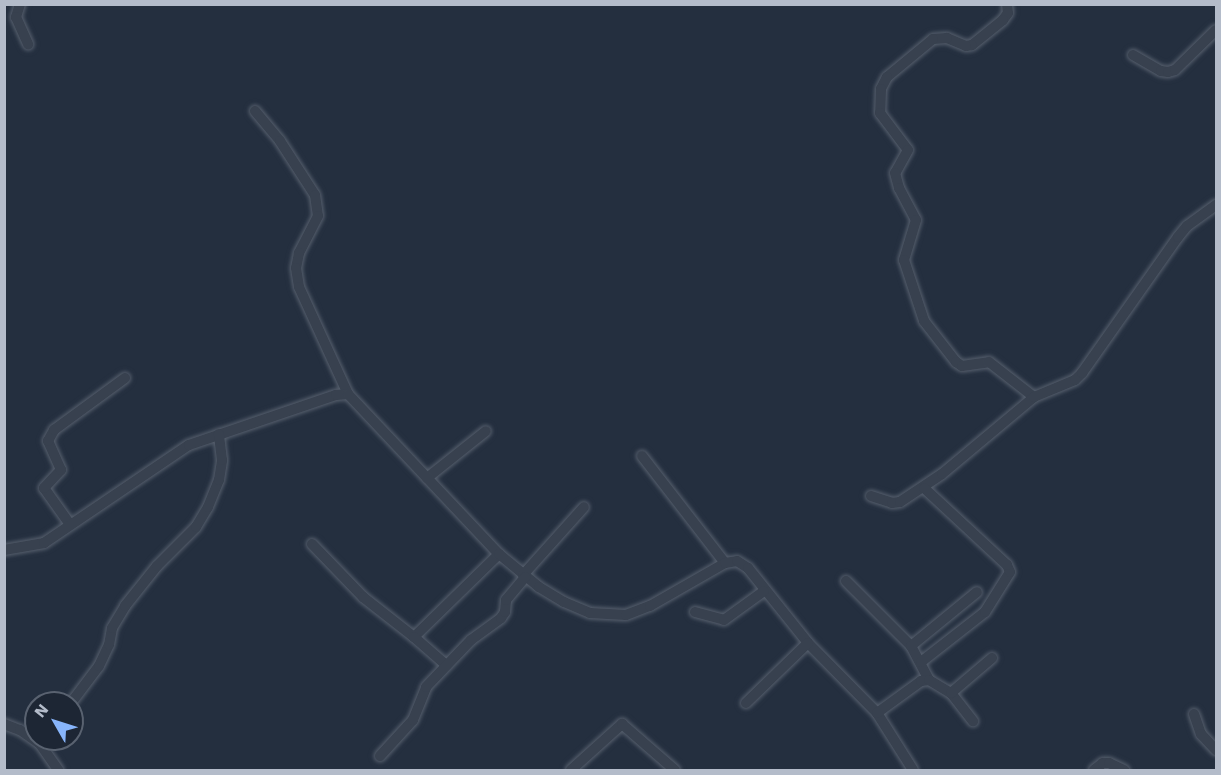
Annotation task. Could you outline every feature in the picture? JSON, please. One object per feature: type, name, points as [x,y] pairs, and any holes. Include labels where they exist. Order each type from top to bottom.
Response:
[{"type":"street","points":[[20,4],[16,16],[28,44]]},
{"type":"street","points":[[1006,4],[1008,13],[1003,20],[972,45],[966,46],[946,38],[933,39],[887,76],[881,89],[880,113],[908,150],[895,173],[898,188],[916,220],[904,260],[924,321],[956,362],[962,366],[989,362],[1034,397]]},
{"type":"street","points":[[1133,55],[1161,71],[1175,70],[1216,30]]},
{"type":"street","points":[[255,111],[280,141],[315,195],[318,216],[299,252],[296,268],[299,287],[348,394],[499,554],[524,576],[564,602],[590,613],[626,615],[650,606],[725,563],[737,561],[748,568],[764,591],[808,643],[877,713],[913,771]]},
{"type":"street","points":[[871,495],[892,503],[900,502],[924,488],[1034,397],[1067,384],[1083,373],[1178,237],[1198,217],[1216,204]]},
{"type":"street","points":[[69,523],[44,488],[61,470],[48,441],[54,430],[125,378]]},
{"type":"street","points":[[4,550],[44,543],[69,523],[189,445],[336,394],[348,394]]},
{"type":"street","points":[[427,478],[486,431]]},
{"type":"street","points":[[79,691],[99,666],[109,645],[112,628],[125,606],[157,566],[196,526],[208,507],[219,480],[222,460],[219,434]]},
{"type":"street","points":[[642,456],[725,563]]},
{"type":"street","points":[[921,662],[985,612],[1010,572],[1007,565],[924,488]]},
{"type":"street","points":[[380,756],[413,720],[423,692],[471,640],[501,618],[505,612],[506,600],[584,507]]},
{"type":"street","points":[[312,544],[363,597],[446,665]]},
{"type":"street","points":[[414,637],[499,554]]},
{"type":"street","points":[[846,581],[910,645],[929,680],[951,693],[973,721]]},
{"type":"street","points":[[695,612],[724,620],[764,591]]},
{"type":"street","points":[[910,645],[977,592]]},
{"type":"street","points":[[746,703],[808,643]]},
{"type":"street","points":[[951,693],[992,658]]},
{"type":"street","points":[[877,713],[921,681],[929,680]]},
{"type":"street","points":[[1194,714],[1201,734],[1216,750]]},
{"type":"street","points":[[4,724],[24,732]]},
{"type":"street","points":[[571,771],[622,724],[675,771]]},
{"type":"street","points":[[47,751],[58,771]]},
{"type":"street","points":[[1094,771],[1102,763],[1110,763],[1124,771]]}]
